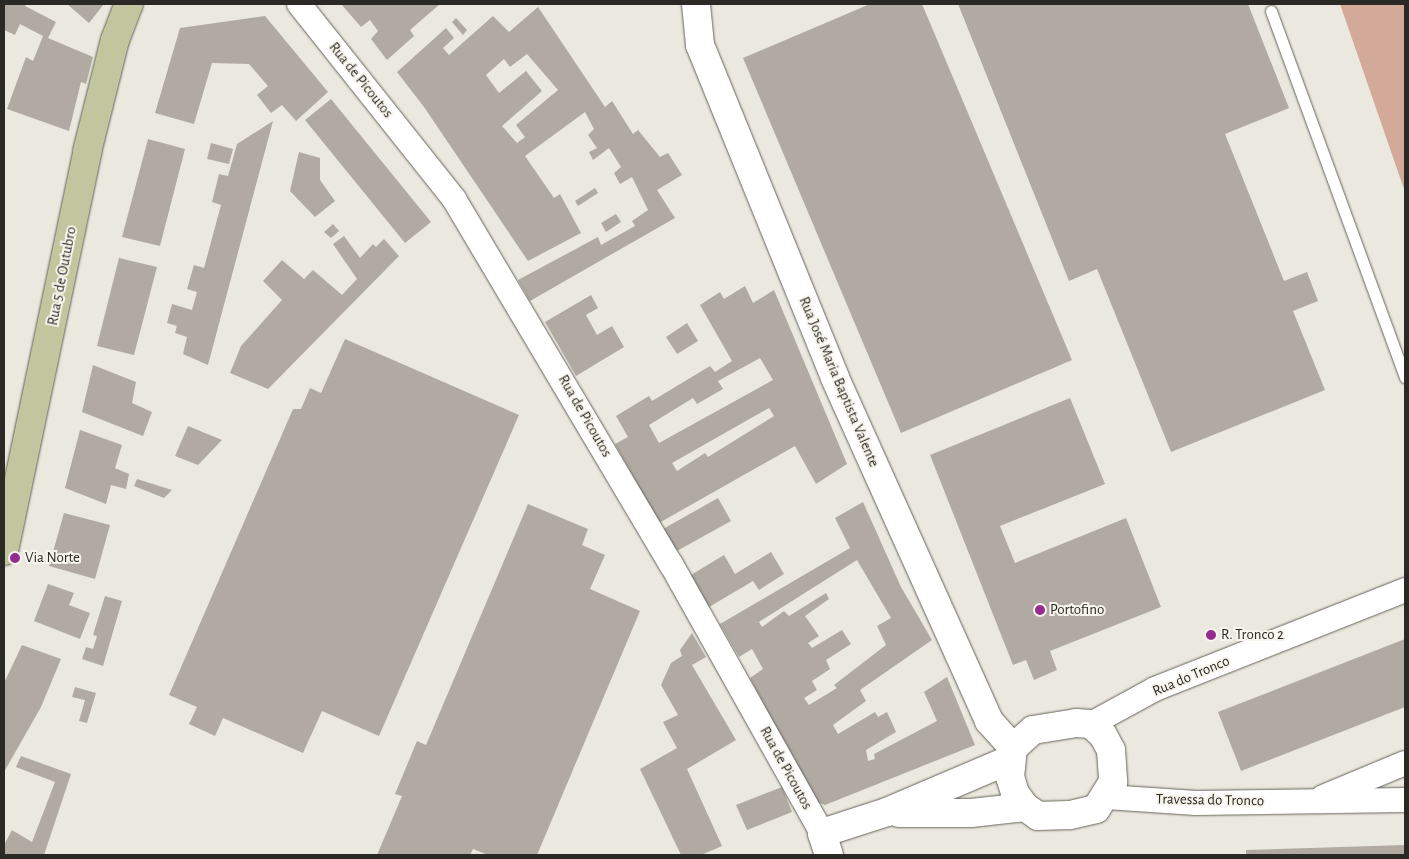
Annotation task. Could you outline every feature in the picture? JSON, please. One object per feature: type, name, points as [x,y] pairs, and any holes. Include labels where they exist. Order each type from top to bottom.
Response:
[{"type":"main road","name":"Rua 5 de Outubro","points":[[4,551],[87,152],[115,40],[129,4]]},
{"type":"street","name":"Rua de Picoutos","points":[[299,4],[454,199],[661,547],[826,844]]},
{"type":"street","name":"Rua José Maria Baptista Valente","points":[[696,4],[700,45],[835,378],[989,721],[1011,754]]},
{"type":"street","name":"Rua do Tronco","points":[[826,844],[888,812],[1011,754],[1032,730],[1076,723],[1091,724],[1155,689],[1405,590]]},
{"type":"street","points":[[1091,724],[1111,750],[1113,782],[1106,797]]},
{"type":"street","points":[[1011,754],[1012,785],[1025,807]]},
{"type":"street","name":"Travessa do Tronco","points":[[1315,800],[1405,764]]},
{"type":"street","name":"Rua do Tronco","points":[[888,812],[971,813],[1025,807],[1038,816],[1069,815],[1096,809],[1106,797]]},
{"type":"street","name":"Travessa do Tronco","points":[[1106,797],[1196,803],[1405,800]]},
{"type":"lane","points":[[1271,11],[1405,377]]},
{"type":"shaded area","points":[[1340,4],[1405,4],[1405,192]]},
{"type":"building","points":[[4,4],[26,4],[25,6],[56,22],[48,38],[93,57],[86,84],[81,82],[69,131],[7,109],[26,57],[33,61],[43,36],[20,24],[15,35],[4,30]]},
{"type":"building","points":[[67,4],[104,4],[89,23]]},
{"type":"building","points":[[341,4],[440,4],[410,30],[414,36],[387,60],[371,39],[378,31],[370,20],[361,27]]},
{"type":"building","points":[[870,4],[922,4],[1072,360],[901,433],[743,58]]},
{"type":"building","points":[[958,4],[1248,4],[1289,108],[1225,134],[1284,281],[1307,272],[1318,301],[1293,311],[1325,390],[1171,452],[1097,269],[1069,281]]},
{"type":"building","points":[[538,7],[605,107],[612,101],[633,134],[638,130],[660,157],[668,153],[682,175],[657,190],[675,218],[530,301],[518,280],[598,237],[601,245],[635,226],[632,221],[648,210],[632,177],[620,184],[614,173],[621,167],[609,148],[593,160],[589,152],[597,148],[588,135],[594,129],[585,112],[525,156],[554,198],[560,194],[581,233],[528,261],[424,107],[397,72],[446,28],[454,38],[443,48],[449,55],[493,16],[509,32]],"holes":[[[527,54],[558,90],[516,125],[525,137],[517,143],[502,126],[542,91],[526,71],[499,93],[486,75],[504,59],[510,67]]]},
{"type":"building","points":[[265,16],[328,92],[296,121],[282,105],[271,113],[257,95],[268,86],[249,64],[212,63],[194,124],[155,113],[180,28]]},
{"type":"building","points":[[456,18],[467,30],[463,35],[452,22]]},
{"type":"building","points":[[331,99],[431,222],[405,243],[305,120]]},
{"type":"building","points":[[273,121],[208,365],[183,354],[187,337],[175,333],[177,326],[167,323],[172,304],[192,310],[197,292],[187,289],[194,265],[204,268],[221,205],[212,202],[219,174],[228,176],[237,144]]},
{"type":"building","points":[[148,139],[185,149],[160,246],[122,237]]},
{"type":"building","points":[[211,143],[233,149],[229,164],[207,159]]},
{"type":"building","points":[[299,152],[320,158],[320,180],[335,201],[315,217],[290,191]]},
{"type":"building","points":[[595,188],[598,193],[578,206],[575,201]]},
{"type":"building","points":[[616,214],[621,222],[606,232],[601,223]]},
{"type":"building","points":[[333,224],[339,231],[331,238],[324,232]]},
{"type":"building","points":[[344,236],[360,258],[373,244],[376,247],[384,239],[399,256],[268,389],[230,373],[241,346],[282,300],[263,281],[282,260],[304,279],[313,270],[342,295],[357,279],[333,244]]},
{"type":"building","points":[[119,258],[157,267],[134,355],[97,346]]},
{"type":"building","points":[[745,286],[753,303],[774,290],[847,464],[816,484],[795,446],[659,523],[615,444],[628,437],[616,416],[649,396],[652,401],[710,366],[715,372],[732,361],[700,305],[720,292],[724,299]],"holes":[[[760,358],[773,380],[659,443],[649,425],[693,398],[697,404],[723,389],[718,381]],[[769,408],[774,416],[708,457],[705,453],[677,471],[672,463]]]},
{"type":"building","points":[[591,295],[598,308],[586,315],[597,335],[612,326],[624,347],[576,376],[545,322]]},
{"type":"building","points":[[687,323],[698,341],[677,354],[666,337]]},
{"type":"building","points":[[345,339],[519,415],[379,736],[322,711],[303,753],[223,718],[215,736],[189,724],[197,707],[169,695],[293,409],[301,409],[310,388],[321,393]]},
{"type":"building","points":[[93,365],[136,382],[132,403],[152,412],[143,436],[82,412]]},
{"type":"building","points":[[1070,398],[1105,484],[1000,526],[1015,563],[1126,518],[1161,607],[1050,651],[1057,670],[1034,680],[1026,660],[1013,665],[930,455]]},
{"type":"building","points":[[188,426],[222,440],[198,465],[175,456]]},
{"type":"building","points":[[80,430],[122,445],[115,468],[129,474],[126,489],[111,485],[106,504],[65,488]]},
{"type":"building","points":[[137,479],[172,490],[164,498],[134,486]]},
{"type":"building","points":[[718,498],[731,521],[675,552],[663,529]]},
{"type":"building","points":[[863,502],[901,587],[932,640],[860,690],[866,701],[833,725],[838,734],[875,712],[878,717],[887,712],[896,732],[866,750],[868,761],[875,759],[874,754],[937,721],[924,692],[947,677],[975,745],[825,805],[815,801],[750,678],[763,669],[752,649],[739,657],[720,624],[850,548],[835,518]],"holes":[[[857,560],[891,618],[877,626],[886,645],[834,685],[837,688],[809,705],[804,698],[817,690],[812,681],[830,669],[826,660],[851,644],[842,630],[812,648],[808,643],[819,636],[805,616],[829,599],[826,593],[789,616],[784,611],[762,627],[759,622]]]},
{"type":"building","points":[[528,504],[588,529],[582,545],[605,555],[590,589],[640,611],[537,855],[488,855],[473,849],[470,855],[377,855],[402,796],[395,794],[417,741],[426,745]]},
{"type":"building","points":[[64,513],[110,525],[95,579],[49,566]]},
{"type":"building","points":[[771,552],[784,574],[759,590],[753,581],[709,607],[691,575],[724,555],[735,574]]},
{"type":"building","points":[[48,584],[74,593],[69,605],[90,613],[80,639],[34,621]]},
{"type":"building","points":[[105,596],[122,601],[103,666],[82,659],[86,647],[93,649],[97,636],[93,635]]},
{"type":"building","points":[[692,633],[706,657],[692,665],[736,740],[687,769],[722,846],[701,855],[681,855],[640,769],[677,748],[663,722],[678,715],[661,685],[671,663],[682,656],[680,650]]},
{"type":"building","points":[[1405,639],[1405,707],[1241,771],[1218,712]]},
{"type":"building","points":[[22,645],[61,659],[41,707],[4,772],[4,683]]},
{"type":"building","points":[[75,687],[96,693],[87,723],[79,721],[85,700],[72,697]]},
{"type":"building","points":[[21,756],[71,774],[44,855],[4,855],[4,845],[12,830],[32,842],[55,782],[16,767]]},
{"type":"building","points":[[782,787],[792,812],[747,830],[736,805]]},
{"type":"building","points":[[1405,845],[1405,855],[1246,855],[1246,850]]},
{"type":"place","name":"Via Norte","points":[[15,558]]},
{"type":"place","name":"Portofino","points":[[1040,610]]},
{"type":"place","name":"R. Tronco 2","points":[[1211,635]]}]
